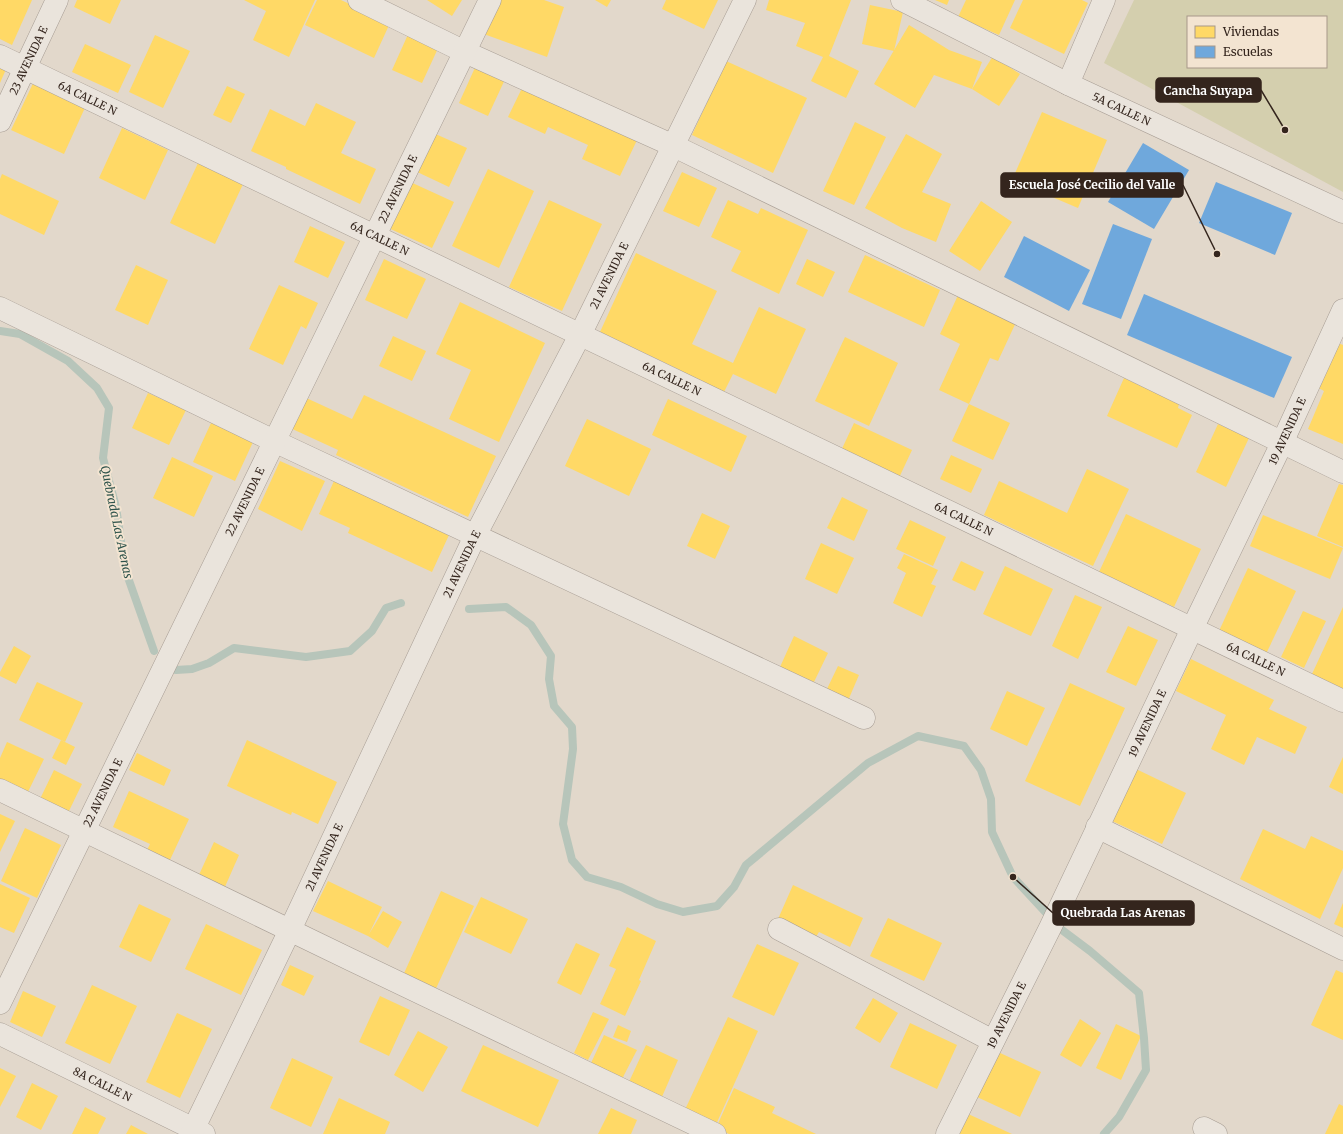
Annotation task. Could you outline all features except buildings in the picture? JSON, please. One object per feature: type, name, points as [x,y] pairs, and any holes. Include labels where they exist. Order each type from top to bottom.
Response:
[{"type":"street","name":"23 AVENIDA E","points":[[0,121],[57,0]]},
{"type":"street","points":[[359,0],[465,52],[674,146],[1343,472]]},
{"type":"street","name":"22 AVENIDA E","points":[[0,1003],[490,0]]},
{"type":"street","name":"21 AVENIDA E","points":[[196,1132],[475,536],[580,334],[745,0]]},
{"type":"street","name":"5A CALLE N","points":[[902,0],[1068,84],[1343,212]]},
{"type":"street","points":[[1068,84],[1104,0]]},
{"type":"street","name":"6A CALLE N","points":[[0,56],[1343,701]]},
{"type":"street","points":[[0,308],[274,441],[864,718]]},
{"type":"street","name":"19 AVENIDA E","points":[[947,1134],[1050,928],[1192,628],[1282,443],[1343,310]]},
{"type":"street","points":[[0,790],[212,894],[715,1134]]},
{"type":"street","points":[[1097,827],[1343,949]]},
{"type":"street","points":[[779,929],[993,1041]]},
{"type":"street","name":"8A CALLE N","points":[[0,1034],[196,1132]]},
{"type":"shaded area","points":[[1134,0],[1343,0],[1343,192],[1104,63]]},
{"type":"waterway","name":"Quebrada Las Arenas","points":[[0,331],[20,334],[68,361],[97,388],[109,408],[103,458],[116,507],[125,569],[154,651]]},
{"type":"waterway","name":"Quebrada Las Arenas","points":[[176,670],[192,669],[209,663],[234,648],[306,657],[350,651],[372,631],[386,608],[401,603]]},
{"type":"waterway","name":"Quebrada Las Arenas","points":[[469,609],[506,607],[531,625],[551,656],[549,679],[554,706],[572,727],[573,749],[563,824],[572,860],[587,877],[621,887],[657,904],[683,912],[717,906],[734,887],[746,865],[868,763],[918,736],[964,746],[981,770],[991,799],[992,832],[1013,877],[1062,930],[1090,951],[1139,993],[1146,1070],[1119,1117],[1104,1134]]},
{"type":"place","name":"Cancha Suyapa","points":[[1285,130]]},
{"type":"place","name":"Escuela José Cecilio del Valle","points":[[1217,254]]},
{"type":"place","name":"Quebrada Las Arenas","points":[[1013,877]]}]
